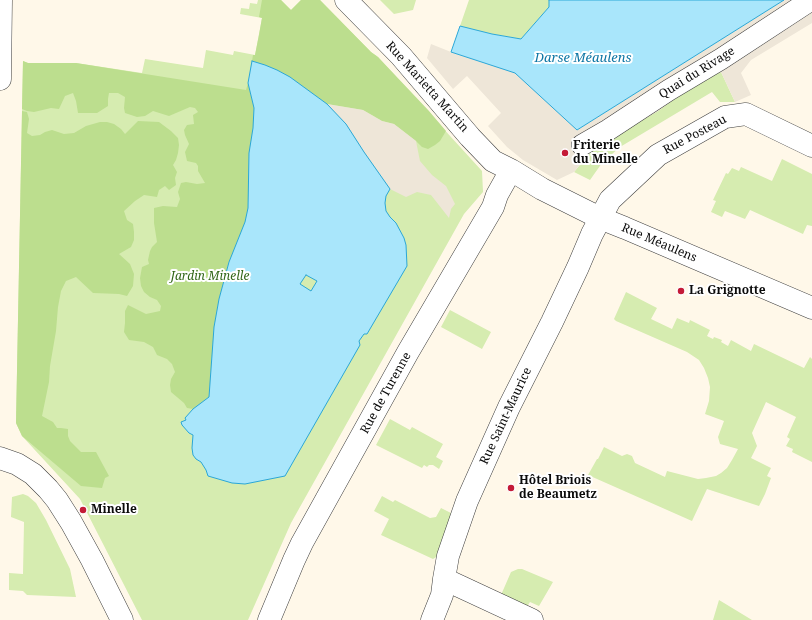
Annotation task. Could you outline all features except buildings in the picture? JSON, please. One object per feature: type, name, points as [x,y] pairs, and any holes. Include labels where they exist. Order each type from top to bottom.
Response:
[{"type":"street","points":[[0,78],[1,0]]},
{"type":"street","name":"Rue Marietta Martin","points":[[346,0],[401,56],[470,137],[493,161],[511,170]]},
{"type":"street","name":"Quai du Rivage","points":[[582,145],[721,59],[811,0]]},
{"type":"street","name":"Rue Posteau","points":[[600,218],[610,200],[658,155],[725,117],[746,114],[812,146]]},
{"type":"street","name":"Rue Méaulens","points":[[511,170],[542,189],[600,218],[812,308]]},
{"type":"street","name":"Rue de Turenne","points":[[269,620],[302,543],[408,352],[493,208],[497,195],[511,170]]},
{"type":"street","name":"Rue Saint-Maurice","points":[[432,620],[442,595],[448,556],[467,501],[509,407],[578,268],[600,218]]},
{"type":"street","points":[[0,458],[17,464],[33,474],[48,488],[71,522],[122,620]]},
{"type":"street","points":[[444,579],[532,620]]},
{"type":"green space","name":"Jardin Minelle","points":[[258,0],[281,0],[291,10],[301,0],[320,0],[371,52],[378,57],[482,171],[483,192],[464,214],[291,523],[248,620],[142,620],[80,499],[22,436],[16,423],[23,61],[28,63],[76,63],[142,73],[145,59],[203,68],[206,50],[233,55],[234,51],[255,55],[262,18],[240,14],[241,8],[249,9],[250,3],[257,4]]},
{"type":"green space","points":[[262,0],[281,0],[291,10],[301,0],[320,0],[371,52],[378,57],[429,111],[446,131],[440,141],[428,149],[422,147],[394,124],[382,121],[363,110],[327,104],[290,77],[277,70],[252,61],[253,55],[255,55],[262,18],[259,17]]},
{"type":"green space","points":[[380,0],[416,0],[413,10],[394,14]]},
{"type":"green space","points":[[469,0],[549,0],[549,7],[521,39],[460,26]]},
{"type":"green space","points":[[23,61],[28,63],[76,63],[246,90],[248,83],[254,108],[248,208],[245,222],[229,262],[219,299],[214,327],[209,397],[193,409],[187,408],[184,403],[171,392],[171,379],[175,372],[172,364],[167,359],[157,355],[153,347],[144,342],[129,340],[124,332],[125,311],[128,305],[146,314],[160,311],[161,306],[157,300],[144,292],[141,286],[140,278],[142,267],[149,264],[148,260],[150,251],[157,242],[154,223],[154,208],[163,206],[177,207],[180,199],[178,192],[181,183],[205,183],[198,171],[198,166],[196,163],[187,161],[185,152],[189,144],[184,130],[187,125],[194,124],[193,115],[198,112],[195,108],[190,107],[169,116],[153,111],[145,116],[137,117],[125,113],[125,97],[118,93],[109,93],[108,106],[97,113],[78,113],[73,93],[65,96],[59,109],[51,108],[34,112],[27,111],[22,109]]},
{"type":"green space","points":[[721,72],[735,102],[720,102],[712,92],[620,147],[602,163],[590,180],[574,172],[593,149],[658,111],[700,80]]},
{"type":"green space","points":[[22,111],[27,112],[29,119],[27,133],[32,136],[40,135],[52,130],[64,134],[74,133],[86,126],[100,122],[114,124],[125,134],[138,121],[159,122],[178,138],[178,153],[173,165],[177,172],[175,178],[176,185],[169,190],[165,186],[159,190],[157,197],[144,195],[124,211],[127,220],[133,224],[134,232],[134,240],[131,247],[119,254],[130,264],[134,274],[133,286],[127,296],[119,294],[93,293],[76,277],[66,281],[61,291],[49,382],[42,416],[53,422],[57,428],[68,429],[70,441],[81,452],[96,452],[109,476],[105,478],[102,488],[81,486],[22,436],[16,423]]},
{"type":"green space","points":[[782,159],[812,174],[812,226],[807,225],[803,234],[750,210],[745,219],[725,211],[722,217],[711,212],[716,201],[713,200],[726,173],[728,174],[732,168],[739,171],[741,167],[772,181]]},
{"type":"green space","points":[[626,292],[657,308],[651,319],[672,329],[677,318],[689,323],[690,320],[710,330],[707,336],[713,339],[714,337],[722,340],[721,342],[728,346],[731,340],[751,351],[754,344],[804,368],[810,357],[812,359],[812,462],[792,452],[793,449],[786,446],[790,439],[787,437],[796,417],[766,402],[752,433],[757,446],[751,458],[771,468],[767,476],[771,478],[759,506],[707,489],[692,521],[588,475],[604,447],[622,456],[627,454],[632,456],[635,463],[665,477],[667,471],[698,479],[716,476],[721,473],[727,468],[738,449],[720,444],[718,437],[724,421],[705,414],[709,401],[710,387],[704,368],[699,360],[687,352],[614,319]]},
{"type":"green space","points":[[450,310],[491,332],[482,349],[441,327]]},
{"type":"green space","points":[[390,419],[410,430],[412,427],[443,444],[436,457],[443,461],[439,469],[433,465],[429,465],[427,467],[424,465],[422,468],[376,445]]},
{"type":"green space","points":[[23,494],[28,496],[36,503],[46,520],[70,569],[76,597],[27,595],[23,591],[9,590],[9,573],[23,574],[24,522],[11,517],[12,497]]},
{"type":"green space","points":[[382,496],[393,502],[395,500],[430,518],[436,517],[441,508],[451,513],[438,556],[433,559],[381,535],[389,519],[374,511]]},
{"type":"green space","points":[[522,569],[553,582],[539,606],[530,602],[526,608],[501,595],[511,572]]},
{"type":"green space","points":[[719,600],[724,603],[752,620],[713,620]]},
{"type":"shaded area","points":[[784,0],[812,0],[812,23],[751,60],[741,73],[751,95],[735,102],[721,72],[700,80],[658,111],[593,149],[574,172],[557,180],[523,160],[507,147],[488,126],[501,113],[467,76],[453,89],[427,58],[431,44],[451,52],[515,72],[577,130]]},
{"type":"shaded area","points":[[327,104],[363,110],[382,121],[394,124],[416,141],[420,161],[432,175],[446,186],[455,204],[451,209],[449,218],[431,195],[417,192],[406,197],[390,189],[346,124]]},
{"type":"water","name":"Darse Méaulens","points":[[549,0],[784,0],[577,130],[515,73],[451,52],[460,26],[521,39],[549,7]]},
{"type":"water","points":[[252,61],[277,70],[290,77],[327,104],[346,124],[390,189],[386,196],[386,211],[396,223],[404,238],[406,245],[407,266],[367,334],[364,334],[359,341],[360,345],[285,476],[245,484],[232,483],[208,476],[201,462],[193,455],[193,435],[189,433],[181,422],[186,420],[185,418],[193,409],[209,397],[214,327],[219,299],[229,262],[245,222],[248,208],[249,153],[253,128],[254,108],[248,83]],"holes":[[[306,275],[317,281],[311,291],[300,284]]]},
{"type":"place","name":"Friterie du Minelle","points":[[565,153]]},
{"type":"place","name":"La Grignotte","points":[[681,291]]},
{"type":"place","name":"Hôtel Briois de Beaumetz","points":[[511,488]]},
{"type":"place","name":"Minelle","points":[[83,510]]}]
